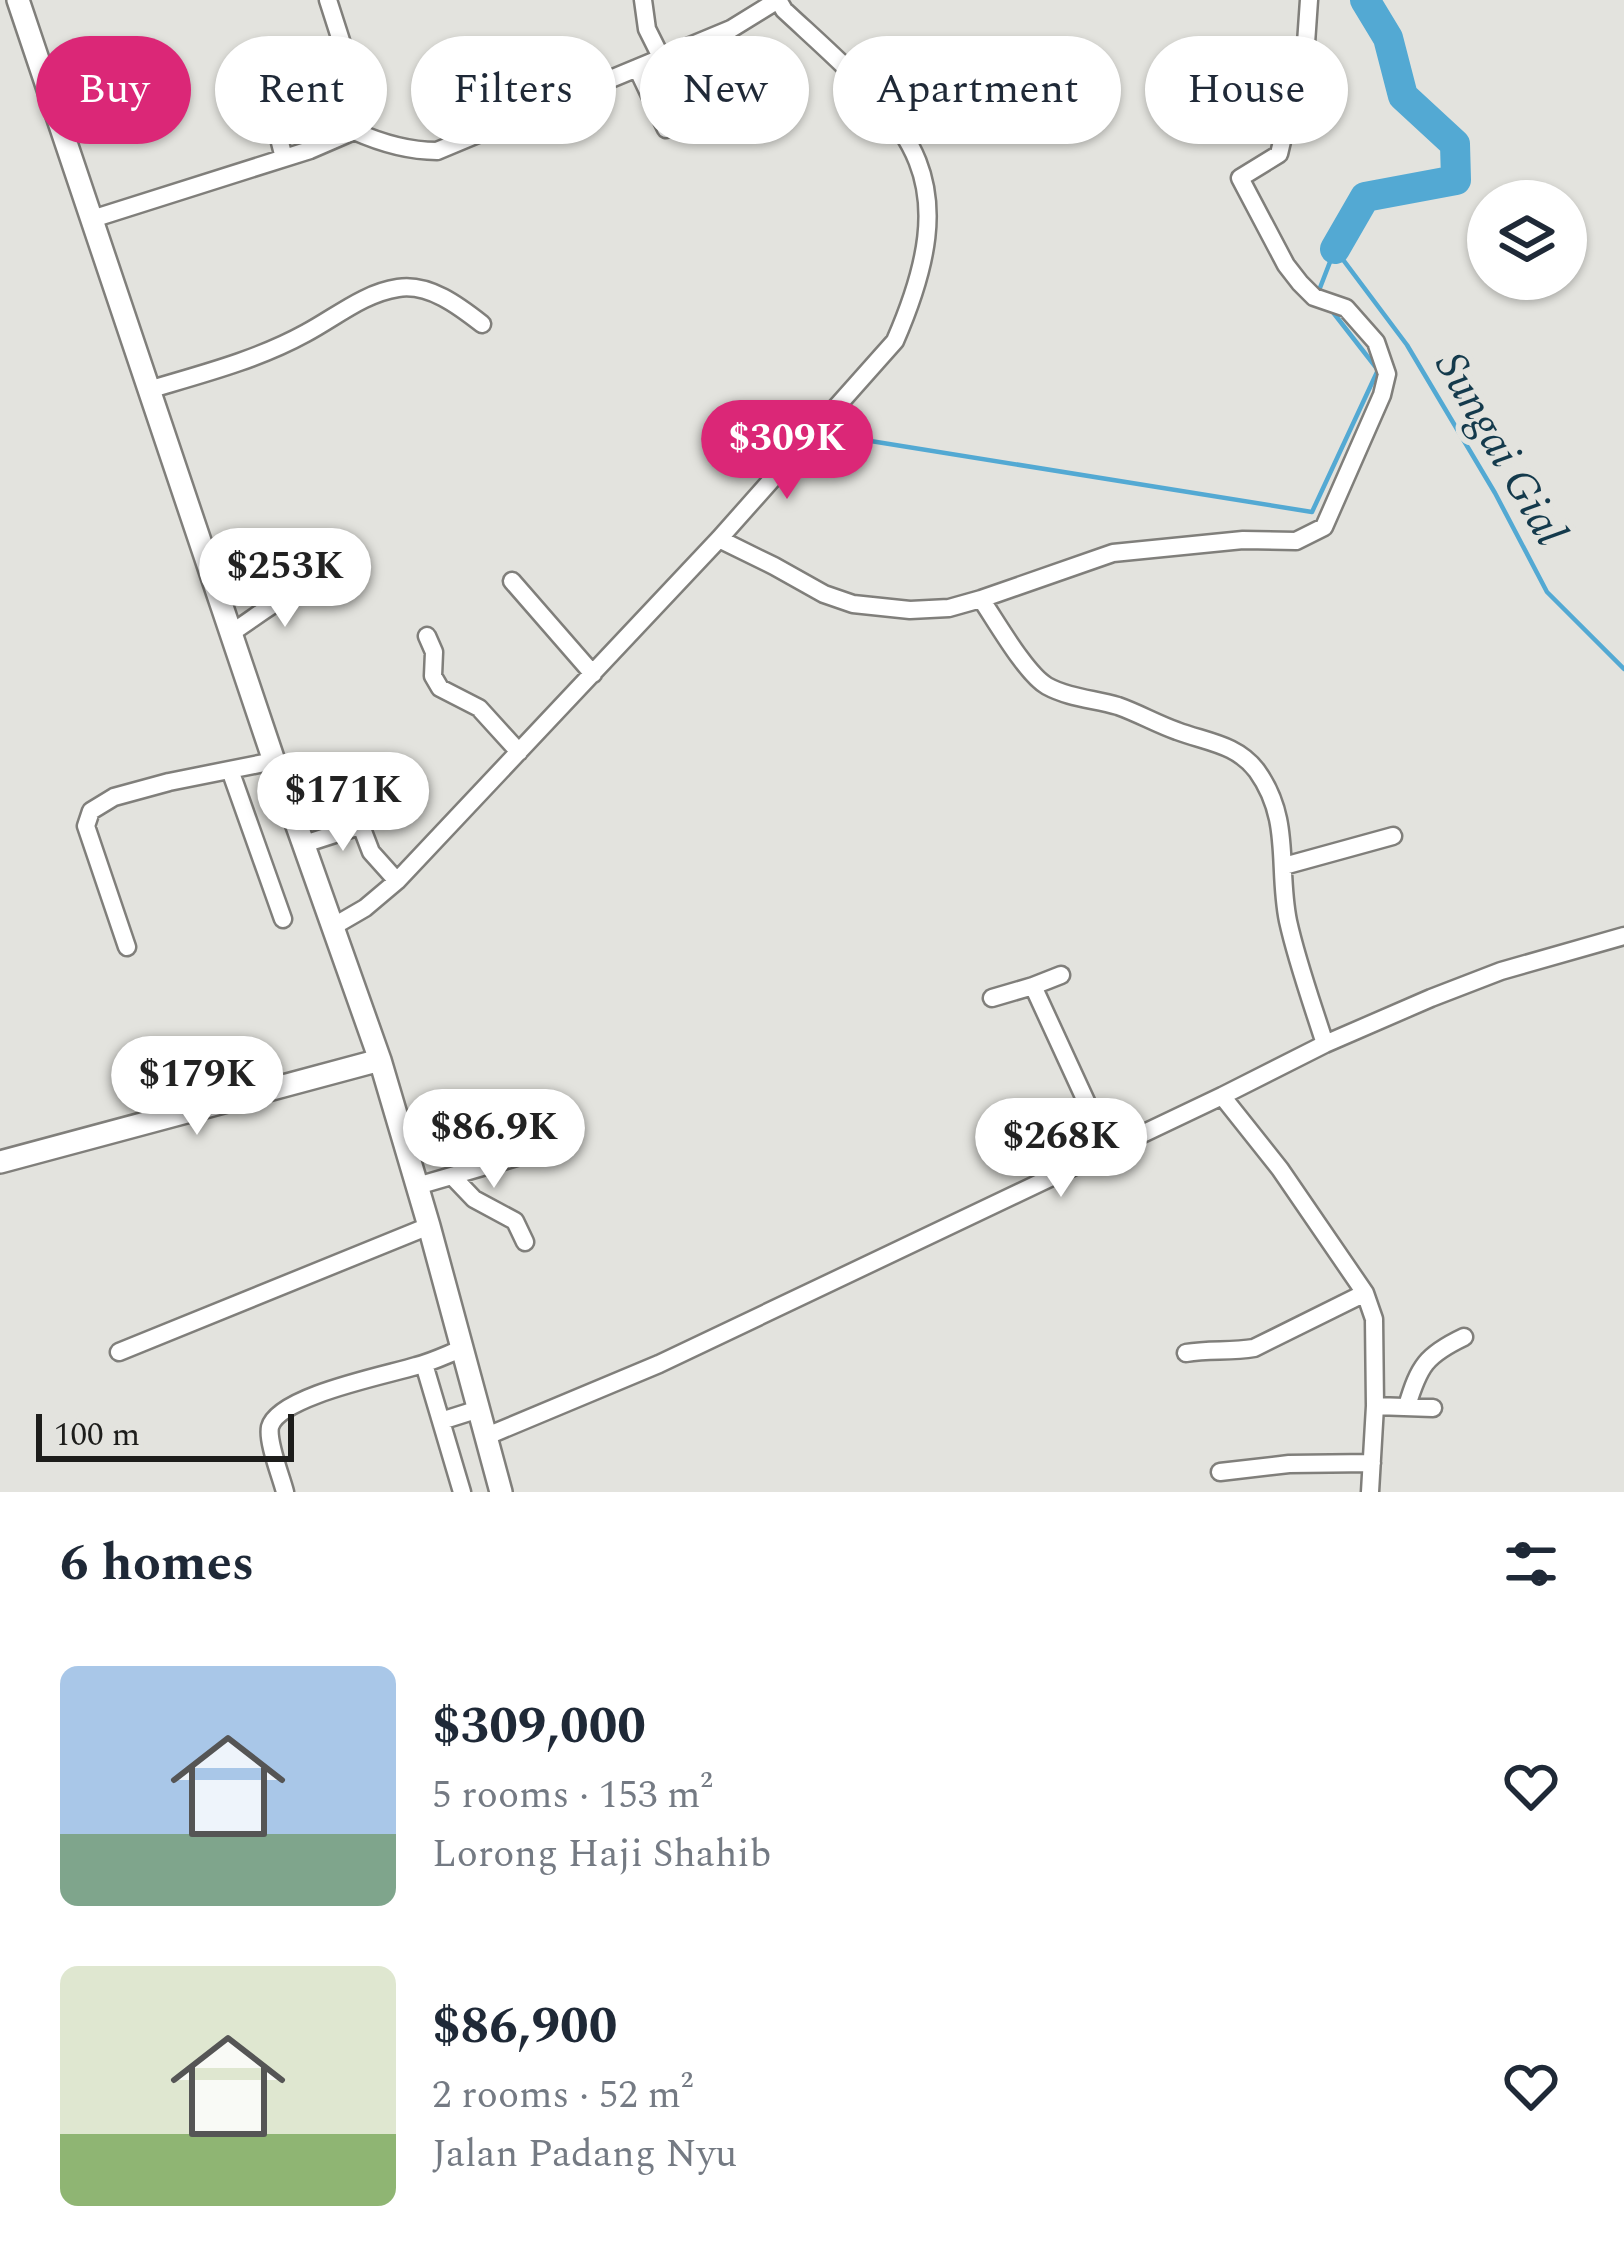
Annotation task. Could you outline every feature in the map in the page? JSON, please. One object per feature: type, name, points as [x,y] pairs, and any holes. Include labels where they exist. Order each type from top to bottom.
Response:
[{"type":"street","points":[[17,0],[380,1060],[501,1492]]},
{"type":"street","points":[[328,0],[340,36]]},
{"type":"street","points":[[643,0],[650,36]]},
{"type":"street","points":[[714,36],[780,3],[804,0]]},
{"type":"street","points":[[718,539],[853,604],[910,610],[949,608],[1113,553],[1244,540],[1296,541],[1324,526],[1388,374],[1376,342],[1346,308],[1314,297],[1286,265],[1240,178],[1279,154],[1288,116],[1303,86],[1309,0]]},
{"type":"street","points":[[334,926],[397,881],[718,539],[895,341],[926,252],[930,211],[925,181],[896,119],[877,95],[780,3]]},
{"type":"street","points":[[384,144],[437,151],[638,68],[640,72]]},
{"type":"street","points":[[280,144],[284,158]]},
{"type":"street","points":[[92,219],[320,144]]},
{"type":"street","points":[[148,390],[238,364],[306,333],[344,309],[401,287],[440,295],[482,324]]},
{"type":"street","points":[[512,581],[593,674]]},
{"type":"street","points":[[231,633],[294,593],[322,583]]},
{"type":"street","points":[[981,599],[1043,684],[1231,748],[1256,768],[1282,825],[1288,922],[1325,1044]]},
{"type":"street","points":[[427,636],[440,688],[479,708],[519,752]]},
{"type":"street","points":[[127,947],[86,826],[92,811],[114,797],[274,761]]},
{"type":"street","points":[[230,770],[283,920]]},
{"type":"street","points":[[348,793],[371,852],[397,881]]},
{"type":"street","points":[[304,844],[360,826]]},
{"type":"street","points":[[1284,866],[1393,836]]},
{"type":"street","points":[[487,1436],[659,1364],[1325,1044],[1501,971],[1624,936]]},
{"type":"street","points":[[992,998],[1061,975]]},
{"type":"street","points":[[1033,986],[1108,1149]]},
{"type":"street","points":[[0,1162],[380,1060]]},
{"type":"street","points":[[1222,1096],[1280,1169],[1365,1293],[1374,1318],[1370,1492]]},
{"type":"street","points":[[417,1186],[555,1146]]},
{"type":"street","points":[[452,1176],[474,1199],[515,1221],[525,1242]]},
{"type":"street","points":[[119,1352],[429,1226]]},
{"type":"street","points":[[1186,1353],[1254,1348],[1365,1293]]},
{"type":"street","points":[[1407,1406],[1418,1371],[1439,1349],[1464,1337]]},
{"type":"street","points":[[285,1492],[270,1436],[274,1418],[306,1399],[461,1349]]},
{"type":"street","points":[[424,1364],[461,1492]]},
{"type":"street","points":[[1375,1406],[1433,1408]]},
{"type":"street","points":[[441,1421],[479,1408]]},
{"type":"street","points":[[1220,1472],[1289,1464],[1372,1463]]},
{"type":"waterway","points":[[1335,249],[1365,197],[1456,180],[1455,144],[1403,96],[1388,38],[1365,0]]},
{"type":"waterway","name":"Sungai Gial","points":[[1335,249],[1407,345],[1547,592],[1624,669]]},
{"type":"waterway","points":[[1318,293],[1335,249]]},
{"type":"waterway","points":[[852,438],[1312,512],[1378,370],[1332,311]]}]
